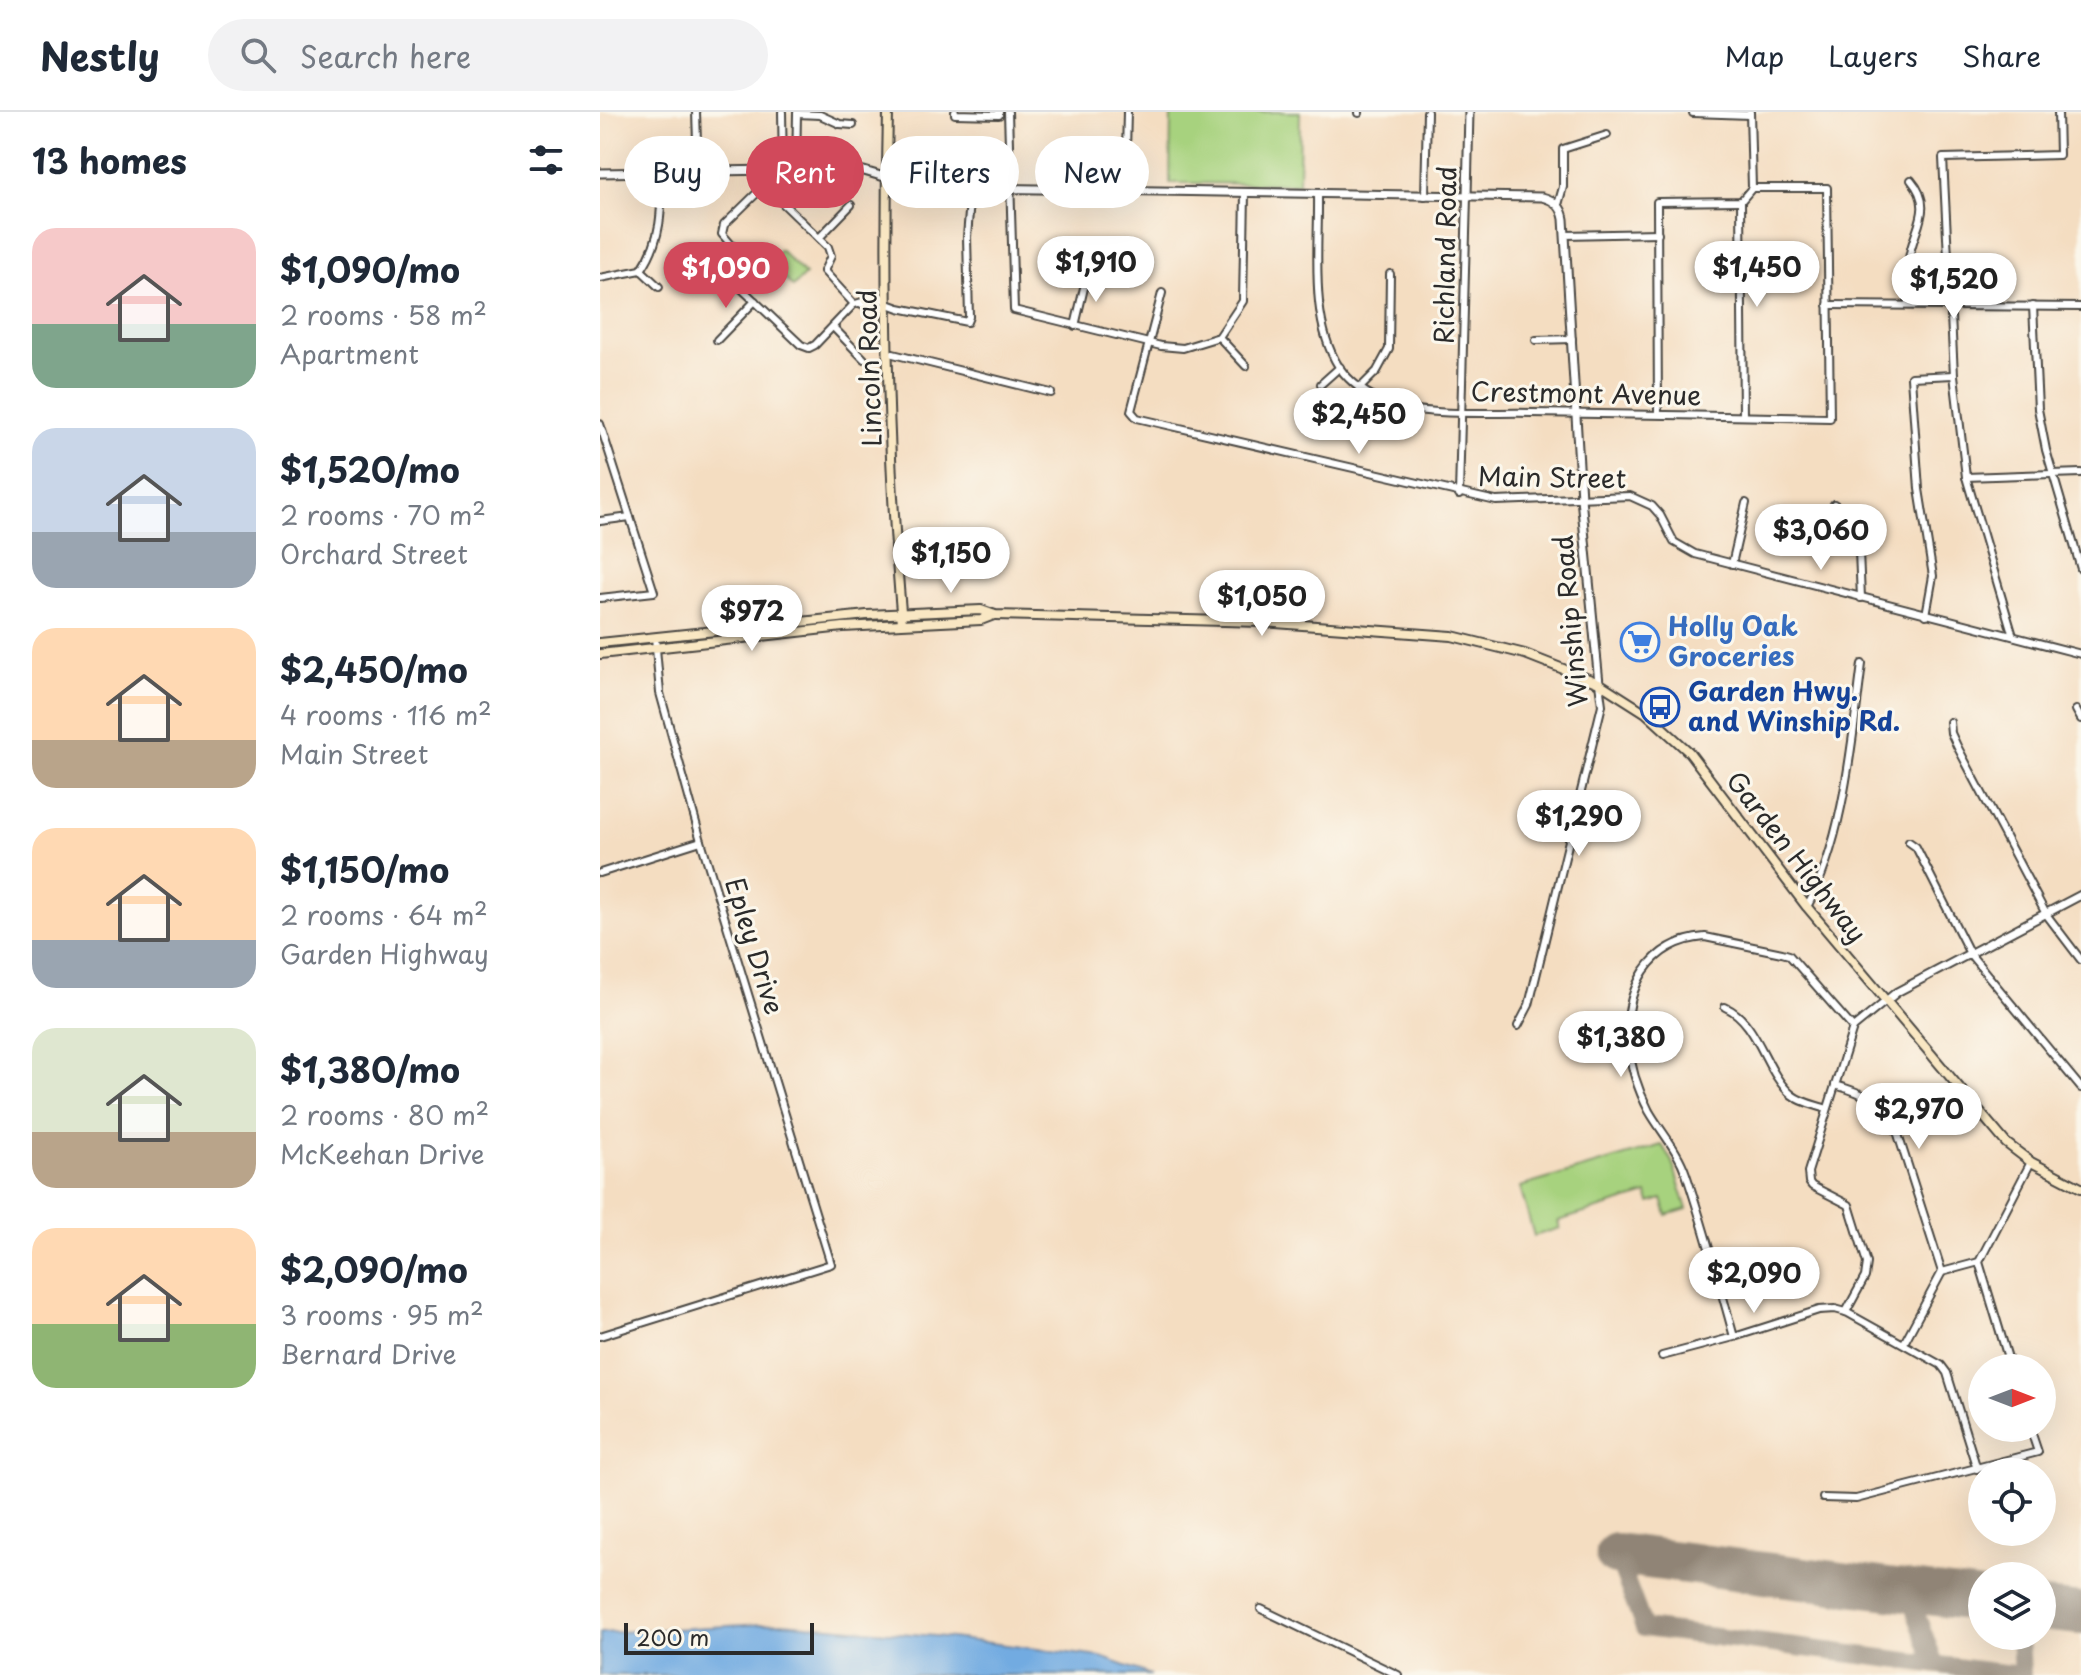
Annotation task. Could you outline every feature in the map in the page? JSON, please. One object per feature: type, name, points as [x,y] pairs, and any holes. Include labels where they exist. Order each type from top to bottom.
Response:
[{"type":"main road","name":"Lincoln Road","points":[[887,136],[888,112]]},
{"type":"main road","name":"Lincoln Road","points":[[886,208],[895,547],[902,623]]},
{"type":"main road","name":"Garden Highway","points":[[600,643],[901,612],[981,610],[995,615],[1237,621],[1427,633],[1497,646],[1568,669],[1599,683],[1646,713],[1689,752],[1807,907],[2006,1143],[2031,1162],[2081,1188]]},
{"type":"main road","name":"Garden Highway","points":[[600,654],[902,623],[981,620],[995,615]]},
{"type":"street","points":[[696,112],[697,136]]},
{"type":"street","points":[[782,112],[782,136]]},
{"type":"street","points":[[955,112],[999,115],[999,112]]},
{"type":"street","points":[[1008,112],[1009,136]]},
{"type":"street","points":[[1126,136],[1127,112]]},
{"type":"street","points":[[1425,196],[1427,112]]},
{"type":"street","name":"Richland Road","points":[[1459,495],[1469,112]]},
{"type":"street","points":[[2013,636],[1966,477],[1954,375],[1943,158],[2059,155],[2058,112]]},
{"type":"street","points":[[797,136],[797,113],[820,115],[840,124],[853,125]]},
{"type":"street","points":[[1693,113],[1750,114],[1752,188],[1741,201],[1743,416]]},
{"type":"street","points":[[1149,192],[1542,197],[1558,205],[1563,187],[1563,149],[1607,135]]},
{"type":"street","points":[[600,173],[624,173]]},
{"type":"street","points":[[1908,305],[1909,256],[1921,224],[1920,190],[1911,180]]},
{"type":"street","points":[[1752,188],[1827,188],[1828,305],[2081,307]]},
{"type":"street","points":[[1011,208],[1014,310],[1147,343],[1183,348],[1219,337],[1243,301],[1245,193]]},
{"type":"street","name":"Crestmont Avenue","points":[[1318,194],[1320,313],[1324,337],[1340,367],[1359,389],[1388,403],[1413,409],[1830,418],[1828,305]]},
{"type":"street","points":[[1658,415],[1657,202],[1741,201]]},
{"type":"street","name":"Winship Road","points":[[1518,1026],[1529,1005],[1602,705],[1581,498],[1563,212],[1558,205]]},
{"type":"street","points":[[746,207],[722,230],[723,237],[748,264],[740,285],[805,347],[815,345],[857,304],[868,298],[880,297],[888,304],[967,322],[970,208]]},
{"type":"street","points":[[600,278],[641,270],[653,252],[662,208]]},
{"type":"street","points":[[785,208],[830,252],[824,271],[857,304],[869,309],[880,309],[888,304]]},
{"type":"street","points":[[819,238],[848,208]]},
{"type":"street","points":[[1565,235],[1658,233]]},
{"type":"street","points":[[641,270],[659,287]]},
{"type":"street","points":[[1359,389],[1377,371],[1389,349],[1390,274]]},
{"type":"street","points":[[1075,326],[1087,275]]},
{"type":"street","points":[[1147,343],[1162,293]]},
{"type":"street","points":[[717,340],[755,301]]},
{"type":"street","points":[[2033,306],[2038,409],[2081,569]]},
{"type":"street","points":[[833,327],[864,359]]},
{"type":"street","points":[[1219,337],[1246,366]]},
{"type":"street","points":[[1536,340],[1572,339]]},
{"type":"street","name":"Main Street","points":[[1147,343],[1131,411],[1137,418],[1459,495],[1496,501],[1619,495],[1641,500],[1660,515],[1674,542],[1683,549],[2081,654]]},
{"type":"street","points":[[889,353],[1051,393]]},
{"type":"street","points":[[1321,384],[1340,367]]},
{"type":"street","points":[[1926,615],[1933,576],[1919,489],[1911,377],[1954,375]]},
{"type":"street","points":[[600,424],[602,439],[654,592],[600,598]]},
{"type":"street","points":[[1966,477],[2081,473]]},
{"type":"street","points":[[1732,564],[1746,503]]},
{"type":"street","points":[[1834,504],[1852,517],[1859,551],[1861,598]]},
{"type":"street","points":[[600,521],[630,517]]},
{"type":"street","name":"Epley Drive","points":[[600,1336],[831,1264],[701,841],[660,693],[655,637]]},
{"type":"street","points":[[1807,907],[1818,884],[1836,825],[1849,763],[1862,664]]},
{"type":"street","points":[[2076,710],[2081,719]]},
{"type":"street","points":[[1950,722],[1957,746],[2046,914],[2081,960]]},
{"type":"street","points":[[600,873],[701,841]]},
{"type":"street","points":[[1909,842],[1916,847],[1970,954],[2081,1088]]},
{"type":"street","points":[[1846,1312],[1865,1277],[1867,1263],[1849,1205],[1817,1189],[1809,1182],[1808,1172],[1853,1028],[1897,992],[2081,895]]},
{"type":"street","points":[[1734,1337],[1685,1171],[1647,1107],[1627,1046],[1628,1023],[1640,979],[1654,959],[1683,940],[1705,937],[1789,955],[1853,1028]]},
{"type":"street","points":[[1725,1007],[1740,1015],[1787,1090],[1802,1101],[1827,1109]]},
{"type":"street","points":[[1835,1085],[1872,1098],[1895,1125],[1942,1272],[1904,1343]]},
{"type":"street","points":[[2007,1354],[1979,1262],[2031,1162]]},
{"type":"street","points":[[1942,1272],[1979,1262]]},
{"type":"street","points":[[1662,1356],[1819,1310],[1846,1312],[1936,1361],[1947,1373],[1974,1458]]},
{"type":"street","points":[[2016,1458],[2038,1452],[2035,1442]]},
{"type":"street","points":[[1823,1498],[1856,1499],[1968,1471]]},
{"type":"street","points":[[1261,1609],[1398,1675]]},
{"type":"green space","points":[[1171,112],[1300,112],[1299,184],[1170,183]]},
{"type":"green space","points":[[780,250],[805,275],[793,287],[769,262]]},
{"type":"green space","points":[[1662,1145],[1672,1162],[1687,1209],[1667,1215],[1662,1199],[1650,1203],[1647,1194],[1558,1221],[1560,1228],[1534,1236],[1520,1187]]},
{"type":"water","points":[[782,1623],[935,1636],[1101,1657],[1151,1675],[600,1675],[600,1633]]},
{"type":"taxiway","points":[[1616,1554],[1644,1628],[2020,1675]]},
{"type":"taxiway","points":[[1907,1590],[1935,1664]]},
{"type":"taxiway","points":[[2021,1650],[2022,1675]]},
{"type":"runway","points":[[1616,1554],[1968,1599]]},
{"type":"runway","points":[[2056,1611],[2081,1614]]},
{"type":"place","name":"Holly Oak Groceries","points":[[1640,642]]},
{"type":"place","name":"Garden Hwy. and Winship Rd.","points":[[1660,707]]}]
